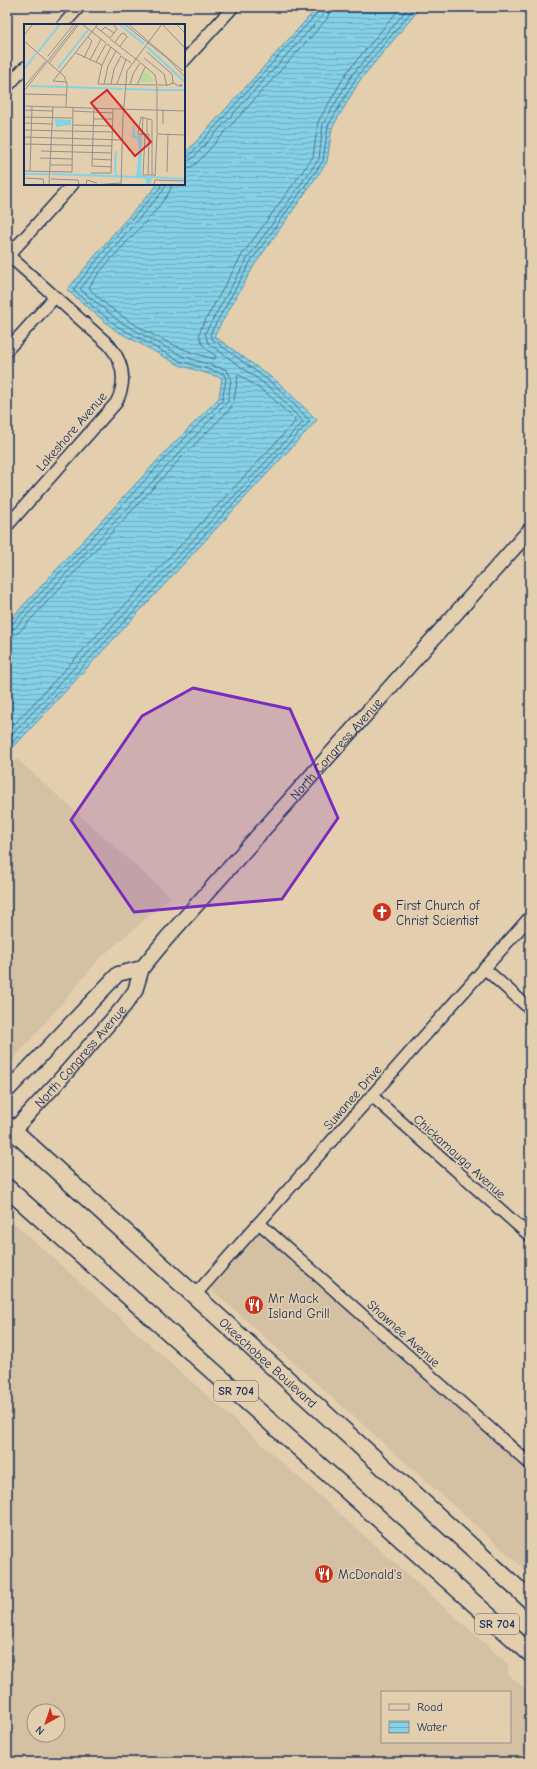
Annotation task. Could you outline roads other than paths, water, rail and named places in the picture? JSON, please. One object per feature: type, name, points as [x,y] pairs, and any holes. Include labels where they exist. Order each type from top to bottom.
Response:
[{"type":"main road","name":"Okeechobee Boulevard","points":[[9,1131],[195,1295],[530,1600]]},
{"type":"main road","name":"SR 704","points":[[7,1188],[530,1653]]},
{"type":"street","points":[[64,24],[80,7]]},
{"type":"street","points":[[185,60],[233,7]]},
{"type":"street","points":[[7,87],[24,68]]},
{"type":"street","points":[[8,255],[72,185]]},
{"type":"street","name":"Lakeshore Avenue","points":[[7,526],[116,403],[123,383],[122,368],[116,353],[8,255]]},
{"type":"street","points":[[7,350],[54,297]]},
{"type":"street","name":"North Congress Avenue","points":[[9,1131],[124,1006],[135,991],[142,968],[166,939],[530,530]]},
{"type":"street","name":"Suwanee Drive","points":[[195,1295],[530,917]]},
{"type":"street","name":"North Congress Avenue","points":[[7,1091],[118,974],[142,968]]},
{"type":"street","points":[[484,968],[530,1009]]},
{"type":"street","name":"Chickamauga Avenue","points":[[372,1096],[530,1236]]},
{"type":"street","name":"Shawnee Avenue","points":[[259,1223],[530,1464]]},
{"type":"water","points":[[318,7],[421,7],[360,80],[332,128],[327,162],[255,264],[214,336],[279,383],[317,420],[7,754],[7,623],[169,448],[219,398],[222,378],[179,365],[115,330],[67,290],[114,233],[157,185],[185,185],[185,154]]},
{"type":"place","name":"First Church of Christ Scientist","points":[[382,912]]},
{"type":"place","name":"Mr Mack Island Grill","points":[[254,1305]]},
{"type":"place","name":"McDonald's","points":[[324,1574]]}]
